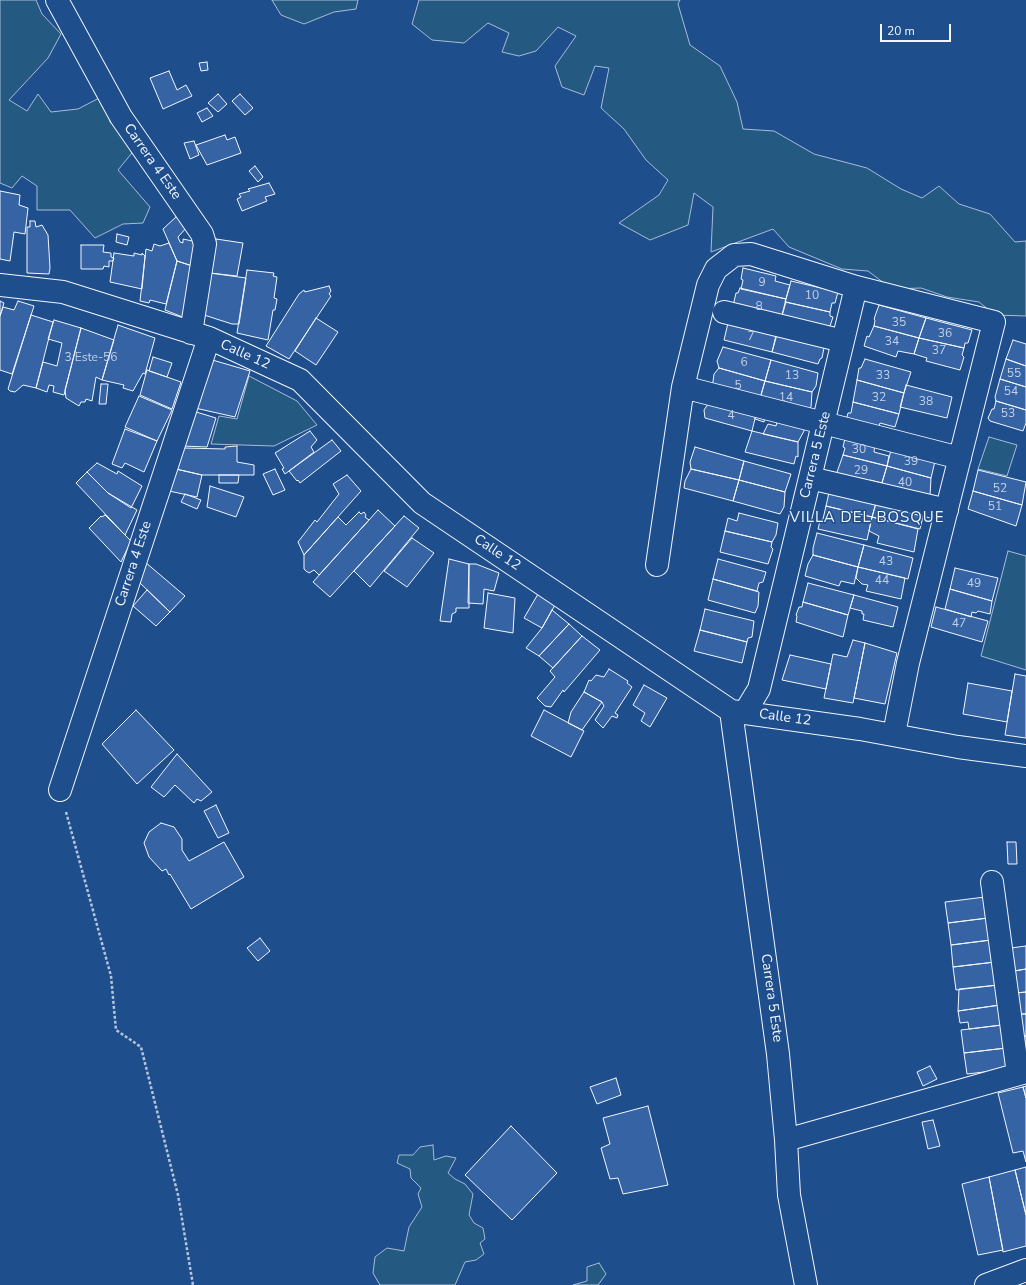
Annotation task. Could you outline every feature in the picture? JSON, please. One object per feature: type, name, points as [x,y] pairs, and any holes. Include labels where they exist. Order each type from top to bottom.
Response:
[{"type":"street","name":"Carrera 4 Este","points":[[57,0],[121,116],[202,234],[205,244],[200,335],[60,790]]},
{"type":"street","points":[[657,565],[683,386],[708,285],[716,270],[734,255],[751,254],[856,287],[994,322],[908,663],[894,734]]},
{"type":"street","name":"Calle 12","points":[[0,285],[63,292],[200,335],[300,380],[422,503],[738,712],[894,734],[958,747],[1026,756]]},
{"type":"street","name":"Carrera 5 Este","points":[[806,1285],[789,1195],[786,1140],[778,1054],[738,712],[759,689],[856,287]]},
{"type":"street","points":[[724,312],[843,341]]},
{"type":"street","points":[[683,386],[824,424],[960,458]]},
{"type":"street","points":[[810,478],[946,510]]},
{"type":"street","points":[[786,1140],[1022,1073],[992,882]]},
{"type":"street","points":[[986,1285],[1026,1270]]},
{"type":"path","points":[[60,790],[111,976],[116,1030],[141,1047],[178,1195],[192,1285]]},
{"type":"shaded area","points":[[0,0],[36,0],[42,14],[61,34],[48,58],[9,100],[27,111],[38,94],[51,112],[78,109],[105,95],[110,122],[136,148],[118,170],[150,207],[143,223],[123,224],[95,238],[70,210],[37,210],[37,186],[22,176],[12,188],[0,183]]},
{"type":"shaded area","points":[[272,0],[358,0],[356,9],[334,12],[304,24],[281,15]]},
{"type":"shaded area","points":[[419,0],[680,0],[678,4],[690,45],[720,66],[737,102],[743,129],[774,131],[814,154],[867,168],[901,189],[922,198],[939,186],[959,204],[990,214],[1015,242],[1026,241],[1026,316],[995,315],[979,302],[947,297],[921,288],[892,289],[868,271],[842,269],[789,247],[773,229],[711,252],[713,207],[694,193],[688,225],[650,240],[619,223],[659,195],[668,180],[646,160],[624,129],[601,108],[609,68],[595,66],[584,95],[562,87],[555,66],[576,36],[558,27],[536,51],[519,56],[502,52],[509,33],[488,23],[464,43],[432,40],[412,24]]},
{"type":"shaded area","points":[[249,376],[297,401],[317,425],[274,446],[211,444],[219,416],[237,419]]},
{"type":"shaded area","points":[[989,437],[1017,445],[1007,476],[978,469]]},
{"type":"shaded area","points":[[1008,551],[1026,556],[1026,670],[981,656]]},
{"type":"shaded area","points":[[433,1145],[434,1160],[446,1156],[456,1158],[448,1173],[455,1179],[465,1184],[473,1194],[469,1215],[474,1223],[483,1228],[485,1239],[480,1243],[484,1254],[476,1260],[465,1262],[455,1285],[380,1285],[373,1273],[375,1257],[387,1248],[404,1251],[409,1227],[422,1207],[418,1194],[421,1188],[411,1178],[410,1169],[397,1163],[399,1155],[413,1155],[420,1147]]},
{"type":"shaded area","points":[[599,1263],[606,1274],[598,1285],[573,1285],[587,1281],[587,1267]]},
{"type":"building","points":[[207,62],[208,70],[201,71],[199,63]]},
{"type":"building","points":[[169,71],[177,90],[186,85],[192,96],[163,109],[150,78]]},
{"type":"building","points":[[218,94],[227,104],[218,112],[208,103]]},
{"type":"building","points":[[240,94],[253,108],[245,115],[232,101]]},
{"type":"building","points":[[207,108],[213,116],[202,122],[197,113]]},
{"type":"building","points":[[225,135],[227,140],[235,137],[241,153],[207,165],[196,145]]},
{"type":"building","points":[[194,141],[199,155],[190,159],[184,143]]},
{"type":"building","points":[[255,166],[263,177],[258,182],[249,171]]},
{"type":"building","points":[[269,183],[275,194],[265,197],[267,201],[242,211],[237,199],[241,197],[239,194],[250,191],[248,189]]},
{"type":"building","points":[[0,191],[20,195],[19,205],[28,208],[25,234],[14,232],[10,261],[0,259]]},
{"type":"building","points":[[176,217],[187,227],[178,237],[180,242],[183,243],[183,239],[197,242],[198,268],[177,261],[163,229]]},
{"type":"building","points":[[30,221],[35,221],[36,227],[42,225],[48,235],[49,274],[27,273],[27,227],[30,227]]},
{"type":"building","points":[[117,234],[129,237],[127,245],[116,242]]},
{"type":"building","points":[[216,239],[243,243],[237,276],[210,273]]},
{"type":"building","points":[[169,243],[177,261],[166,304],[150,300],[149,303],[140,301],[146,249],[152,251],[154,244],[160,246]]},
{"type":"building","points":[[81,245],[104,245],[103,252],[111,253],[111,257],[114,258],[113,261],[109,261],[109,267],[104,266],[103,269],[81,269]]},
{"type":"building","points":[[114,253],[134,256],[134,253],[142,255],[142,253],[145,256],[142,289],[110,282]]},
{"type":"building","points":[[177,261],[199,268],[185,318],[165,310]]},
{"type":"building","points":[[743,268],[776,276],[775,281],[790,285],[786,299],[741,289]]},
{"type":"building","points":[[247,270],[274,273],[273,276],[277,277],[274,298],[277,299],[275,310],[273,310],[268,340],[237,333]]},
{"type":"building","points":[[210,273],[246,278],[239,324],[232,324],[201,314]]},
{"type":"building","points":[[791,281],[838,292],[835,303],[832,303],[830,312],[785,302]]},
{"type":"building","points":[[329,286],[331,291],[329,294],[331,296],[289,359],[266,346],[299,294],[304,290],[305,292]]},
{"type":"building","points":[[740,288],[786,299],[780,323],[732,310],[736,293],[738,293]]},
{"type":"building","points":[[0,301],[4,303],[0,316]]},
{"type":"building","points":[[18,301],[34,306],[12,374],[0,370],[0,316],[3,307],[14,310]]},
{"type":"building","points":[[786,302],[830,312],[830,316],[833,317],[827,335],[780,323]]},
{"type":"building","points":[[879,305],[926,318],[919,338],[874,326],[874,319]]},
{"type":"building","points":[[31,315],[53,322],[36,388],[23,385],[15,392],[10,391],[8,389]]},
{"type":"building","points":[[316,318],[338,332],[316,365],[295,351]]},
{"type":"building","points":[[926,318],[972,330],[968,343],[965,343],[964,348],[919,338]]},
{"type":"building","points":[[54,320],[81,328],[64,395],[53,392],[54,386],[49,385],[47,392],[36,388],[43,362],[57,366],[62,343],[48,339]]},
{"type":"building","points":[[728,323],[778,331],[772,352],[724,340]]},
{"type":"building","points":[[118,325],[155,338],[145,374],[143,373],[133,391],[123,388],[124,385],[102,380]]},
{"type":"building","points":[[874,326],[919,338],[914,354],[898,351],[896,357],[864,346],[867,336],[869,337]]},
{"type":"building","points":[[81,328],[114,340],[102,380],[96,377],[92,401],[86,399],[85,402],[81,402],[79,406],[66,398],[65,390]]},
{"type":"building","points":[[777,331],[825,343],[822,358],[818,364],[772,352]]},
{"type":"building","points":[[919,338],[964,348],[962,355],[964,357],[960,370],[926,361],[927,358],[914,354]]},
{"type":"building","points":[[1013,340],[1026,344],[1026,366],[1006,359]]},
{"type":"building","points":[[723,347],[771,360],[765,381],[719,368],[717,361]]},
{"type":"building","points":[[153,357],[172,363],[167,377],[149,371]]},
{"type":"building","points":[[209,359],[250,371],[235,417],[195,408]]},
{"type":"building","points":[[865,359],[911,372],[904,393],[857,380],[859,368],[861,368]]},
{"type":"building","points":[[1006,359],[1026,366],[1026,387],[1000,379]]},
{"type":"building","points":[[771,360],[818,373],[816,386],[812,392],[765,381]]},
{"type":"building","points":[[719,368],[765,381],[759,402],[712,389],[714,374]]},
{"type":"building","points":[[147,370],[181,382],[172,409],[140,395]]},
{"type":"building","points":[[1000,379],[1026,387],[1026,410],[996,401],[995,397]]},
{"type":"building","points":[[857,380],[904,393],[899,414],[853,402]]},
{"type":"building","points":[[765,381],[812,392],[811,407],[807,414],[759,402]]},
{"type":"building","points":[[101,384],[108,384],[106,404],[99,404]]},
{"type":"building","points":[[906,385],[952,397],[947,418],[900,407]]},
{"type":"building","points":[[139,396],[172,410],[157,441],[125,427]]},
{"type":"building","points":[[996,401],[1026,410],[1026,423],[1023,431],[990,421],[988,418],[992,409],[994,409]]},
{"type":"building","points":[[853,402],[899,414],[895,427],[880,423],[877,431],[845,425],[848,413],[851,413]]},
{"type":"building","points":[[708,404],[757,410],[752,431],[705,418],[704,410]]},
{"type":"building","points":[[757,410],[766,413],[764,422],[755,419]]},
{"type":"building","points":[[193,411],[216,418],[207,447],[182,446]]},
{"type":"building","points":[[778,416],[804,424],[804,431],[798,442],[763,434],[768,424],[776,426]]},
{"type":"building","points":[[125,429],[157,441],[144,472],[125,463],[122,468],[112,464]]},
{"type":"building","points":[[310,431],[317,440],[311,447],[314,452],[285,474],[282,469],[284,468],[275,453]]},
{"type":"building","points":[[752,431],[798,442],[798,457],[796,456],[794,464],[745,452]]},
{"type":"building","points":[[846,434],[875,442],[874,452],[889,456],[887,466],[843,455]]},
{"type":"building","points":[[332,440],[341,451],[300,483],[298,480],[297,481],[289,471]]},
{"type":"building","points":[[237,446],[237,462],[254,465],[254,475],[202,475],[176,469],[184,448],[225,449],[225,447]]},
{"type":"building","points":[[892,446],[936,457],[931,478],[887,466]]},
{"type":"building","points":[[695,447],[744,461],[739,480],[691,469],[690,462]]},
{"type":"building","points":[[843,455],[887,466],[882,483],[870,480],[869,484],[836,475]]},
{"type":"building","points":[[744,461],[791,474],[785,492],[739,480]]},
{"type":"building","points":[[97,463],[117,474],[118,471],[142,486],[131,508],[108,493],[87,472]]},
{"type":"building","points":[[887,466],[931,478],[930,496],[880,489]]},
{"type":"building","points":[[176,469],[202,475],[197,497],[169,491]]},
{"type":"building","points":[[275,469],[285,490],[273,495],[263,474]]},
{"type":"building","points":[[691,469],[739,480],[733,501],[684,488],[685,481]]},
{"type":"building","points":[[978,470],[1026,482],[1022,505],[973,491]]},
{"type":"building","points":[[87,472],[108,493],[137,510],[125,535],[76,483]]},
{"type":"building","points":[[219,475],[239,475],[238,483],[219,483]]},
{"type":"building","points":[[347,475],[361,491],[304,555],[298,542],[315,520],[317,522],[339,494],[333,484]]},
{"type":"building","points":[[739,480],[785,492],[784,507],[780,514],[733,501]]},
{"type":"building","points":[[831,484],[878,496],[872,517],[826,506]]},
{"type":"building","points":[[210,486],[244,497],[236,517],[207,507]]},
{"type":"building","points":[[973,491],[1022,505],[1016,526],[968,509]]},
{"type":"building","points":[[185,494],[201,500],[197,509],[181,502]]},
{"type":"building","points":[[878,496],[925,508],[920,529],[872,517]]},
{"type":"building","points":[[826,506],[872,517],[867,540],[818,529],[820,521],[823,519]]},
{"type":"building","points":[[378,510],[395,526],[330,597],[313,582]]},
{"type":"building","points":[[359,512],[361,514],[364,512],[366,515],[365,517],[369,520],[319,575],[314,570],[309,573],[306,571],[304,569],[304,555],[338,517],[346,525]]},
{"type":"building","points":[[739,513],[778,523],[776,535],[772,542],[725,531],[728,518],[737,521]]},
{"type":"building","points":[[105,515],[131,541],[121,562],[89,528],[101,516],[102,517]]},
{"type":"building","points":[[404,516],[419,528],[370,587],[354,571]]},
{"type":"building","points":[[872,517],[918,529],[914,552],[877,543],[879,536],[869,531]]},
{"type":"building","points":[[725,531],[772,542],[771,547],[773,549],[768,564],[720,552]]},
{"type":"building","points":[[817,533],[864,545],[858,567],[813,555],[813,548]]},
{"type":"building","points":[[412,538],[434,553],[407,587],[384,571]]},
{"type":"building","points":[[864,545],[913,558],[908,579],[858,567]]},
{"type":"building","points":[[813,555],[858,567],[854,584],[841,581],[839,586],[805,576],[808,564]]},
{"type":"building","points":[[449,559],[469,564],[469,608],[456,608],[456,612],[452,614],[451,622],[440,621]]},
{"type":"building","points":[[718,559],[766,572],[763,582],[759,583],[757,591],[713,579]]},
{"type":"building","points":[[145,562],[185,596],[170,612],[138,581]]},
{"type":"building","points":[[469,564],[476,564],[499,573],[494,591],[484,589],[483,604],[468,603]]},
{"type":"building","points":[[858,567],[905,578],[901,599],[866,591],[868,585],[862,584],[856,578]]},
{"type":"building","points":[[955,568],[998,578],[992,601],[950,589]]},
{"type":"building","points":[[713,579],[759,592],[758,606],[755,613],[708,600]]},
{"type":"building","points":[[808,583],[854,595],[848,615],[803,602]]},
{"type":"building","points":[[950,589],[992,601],[990,614],[978,611],[976,613],[972,612],[971,617],[945,609]]},
{"type":"building","points":[[147,590],[170,612],[156,626],[133,606]]},
{"type":"building","points":[[488,593],[515,598],[513,633],[484,628]]},
{"type":"building","points":[[538,594],[555,605],[542,628],[524,618]]},
{"type":"building","points":[[854,595],[898,607],[893,627],[863,620],[864,614],[862,614],[862,611],[850,608]]},
{"type":"building","points":[[803,602],[848,615],[843,637],[796,622],[796,615],[799,607],[802,607]]},
{"type":"building","points":[[936,607],[988,621],[982,642],[931,627]]},
{"type":"building","points":[[705,609],[754,621],[752,637],[748,638],[747,642],[700,630]]},
{"type":"building","points":[[552,610],[569,624],[539,656],[526,648],[542,628]]},
{"type":"building","points":[[569,624],[582,636],[553,668],[539,656]]},
{"type":"building","points":[[700,630],[747,642],[742,663],[694,651]]},
{"type":"building","points":[[582,636],[600,650],[564,692],[563,690],[551,707],[545,706],[537,698],[555,677],[550,671]]},
{"type":"building","points":[[853,640],[865,643],[853,703],[824,698],[833,654],[847,657]]},
{"type":"building","points":[[865,643],[897,653],[885,704],[854,698]]},
{"type":"building","points":[[790,655],[831,664],[826,689],[782,680]]},
{"type":"building","points":[[609,669],[628,681],[627,683],[632,687],[615,713],[618,715],[617,718],[612,716],[603,728],[595,720],[604,706],[602,702],[584,692],[589,680],[591,681],[596,675],[604,677]]},
{"type":"building","points":[[1015,674],[1026,676],[1026,738],[1005,735]]},
{"type":"building","points":[[968,683],[1012,691],[1007,722],[963,714]]},
{"type":"building","points":[[644,685],[667,698],[650,727],[641,721],[645,713],[633,705]]},
{"type":"building","points":[[584,692],[602,702],[582,730],[568,723],[571,712]]},
{"type":"building","points":[[136,710],[174,750],[137,784],[102,744]]},
{"type":"building","points":[[544,710],[584,731],[571,757],[531,736]]},
{"type":"building","points":[[177,754],[212,792],[201,801],[197,799],[194,803],[175,785],[164,797],[151,787]]},
{"type":"building","points":[[216,805],[229,833],[218,838],[204,811]]},
{"type":"building","points":[[161,823],[174,827],[182,839],[182,850],[189,861],[224,842],[244,877],[191,909],[166,869],[162,871],[149,857],[144,843],[149,832]]},
{"type":"building","points":[[1007,842],[1016,842],[1017,864],[1008,864]]},
{"type":"building","points":[[985,897],[988,918],[948,923],[945,902]]},
{"type":"building","points":[[988,918],[991,940],[951,945],[948,923]]},
{"type":"building","points":[[260,938],[270,951],[258,961],[247,948]]},
{"type":"building","points":[[991,940],[995,962],[953,967],[951,945]]},
{"type":"building","points":[[1026,946],[1026,969],[1014,971],[1011,948]]},
{"type":"building","points":[[995,962],[998,985],[956,990],[953,967]]},
{"type":"building","points":[[1026,969],[1026,992],[1016,993],[1014,971]]},
{"type":"building","points":[[998,985],[1000,1005],[958,1011],[959,989]]},
{"type":"building","points":[[1026,992],[1026,1014],[1019,1014],[1016,993]]},
{"type":"building","points":[[1000,1005],[1002,1025],[969,1029],[968,1022],[960,1023],[958,1011]]},
{"type":"building","points":[[1019,1014],[1026,1014],[1026,1036],[1022,1036]]},
{"type":"building","points":[[1002,1025],[1006,1048],[964,1053],[961,1030]]},
{"type":"building","points":[[1022,1036],[1026,1036],[1026,1057]]},
{"type":"building","points":[[1006,1048],[1009,1069],[967,1074],[964,1053]]},
{"type":"building","points":[[930,1066],[937,1079],[923,1086],[917,1072]]},
{"type":"building","points":[[616,1078],[621,1095],[597,1104],[590,1087]]},
{"type":"building","points":[[1026,1086],[1026,1098],[1023,1087]]},
{"type":"building","points":[[1023,1087],[1026,1098],[1026,1162],[1023,1151],[1013,1153],[998,1093]]},
{"type":"building","points":[[648,1106],[668,1185],[623,1194],[618,1178],[610,1179],[601,1148],[610,1144],[603,1118]]},
{"type":"building","points":[[933,1120],[940,1146],[928,1149],[922,1122]]},
{"type":"building","points":[[511,1126],[557,1173],[512,1220],[465,1175]]},
{"type":"building","points":[[1026,1167],[1026,1215],[1015,1170]]},
{"type":"building","points":[[1015,1170],[1026,1215],[1026,1246],[1003,1252],[989,1177]]},
{"type":"building","points":[[989,1177],[1003,1250],[978,1255],[962,1184]]},
{"type":"district","name":"VILLA DEL BOSQUE","points":[[867,518]]}]
